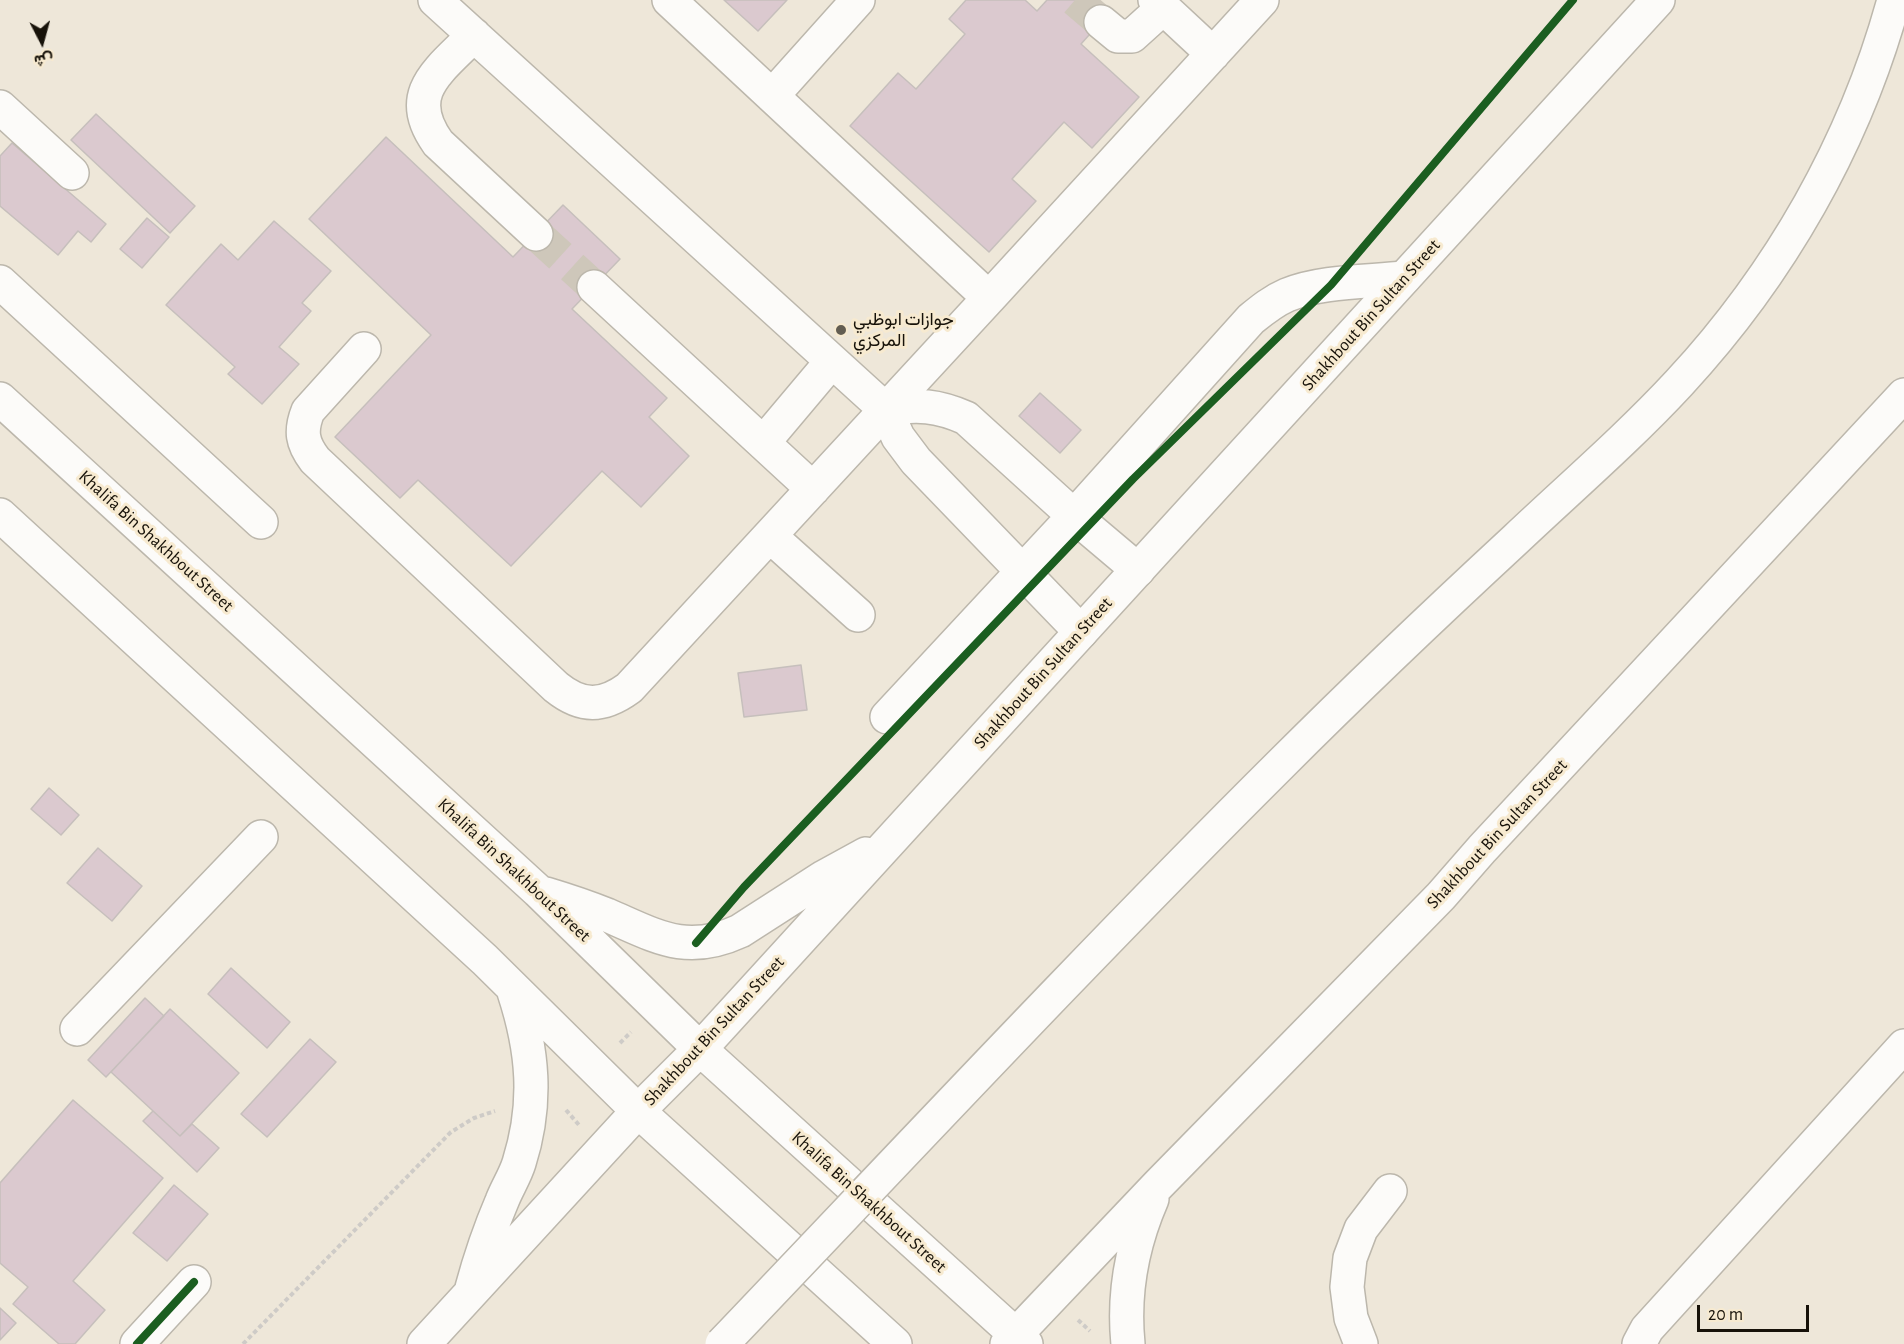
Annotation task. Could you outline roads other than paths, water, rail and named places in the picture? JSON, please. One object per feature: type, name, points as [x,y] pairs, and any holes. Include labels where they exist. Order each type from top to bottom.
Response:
[{"type":"main road","points":[[435,0],[886,410],[898,437],[911,455],[1081,632]]},
{"type":"main road","points":[[669,0],[989,298]]},
{"type":"main road","points":[[772,96],[858,0]]},
{"type":"main road","name":"Shakhbout Bin Sultan Street","points":[[424,1344],[638,1111],[700,1049],[1658,0]]},
{"type":"main road","points":[[722,1344],[1128,918],[1316,729],[1670,393],[1732,323],[1780,256],[1821,186],[1856,112],[1885,34],[1894,0]]},
{"type":"main road","points":[[364,350],[308,411],[303,424],[302,437],[307,450],[569,697],[584,702],[600,703],[616,698],[629,688],[770,536],[1213,54],[1259,1]]},
{"type":"main road","points":[[1101,22],[1119,36],[1132,36],[1159,4],[1213,54]]},
{"type":"main road","points":[[474,35],[431,79],[424,95],[422,112],[428,129],[438,143],[536,234]]},
{"type":"main road","points":[[0,107],[72,173]]},
{"type":"main road","points":[[887,717],[1024,571],[1251,319],[1267,306],[1304,289],[1404,278]]},
{"type":"main road","points":[[0,282],[261,522]]},
{"type":"main road","points":[[594,287],[813,489]]},
{"type":"main road","points":[[763,443],[832,361]]},
{"type":"main road","name":"Shakhbout Bin Sultan Street","points":[[1016,1341],[1158,1185],[1441,896],[1904,395]]},
{"type":"main road","name":"Khalifa Bin Shakhbout Street","points":[[0,399],[538,891],[700,1049],[1016,1341]]},
{"type":"main road","points":[[886,410],[906,405],[927,405],[966,418],[1137,570]]},
{"type":"main road","points":[[0,515],[513,987],[638,1111],[896,1344]]},
{"type":"main road","points":[[770,536],[858,615]]},
{"type":"main road","points":[[538,891],[601,912],[662,939],[679,942],[711,941],[740,932],[824,877],[888,842],[912,818]]},
{"type":"main road","points":[[77,1029],[261,837]]},
{"type":"main road","points":[[470,1296],[490,1229],[518,1166],[529,1126],[530,1056],[525,1026],[513,987]]},
{"type":"main road","points":[[1638,1344],[1647,1329],[1904,1046]]},
{"type":"main road","points":[[1128,1344],[1127,1301],[1130,1271],[1136,1242],[1158,1185]]},
{"type":"main road","points":[[1361,1344],[1349,1308],[1347,1287],[1350,1258],[1361,1229],[1390,1191]]},
{"type":"main road","points":[[137,1344],[194,1282]]},
{"type":"tunnel","points":[[1075,0],[1101,22]]},
{"type":"tunnel","points":[[536,234],[594,287]]},
{"type":"place","name":"جوازات ابوظبي المركزي","points":[[841,330]]}]
